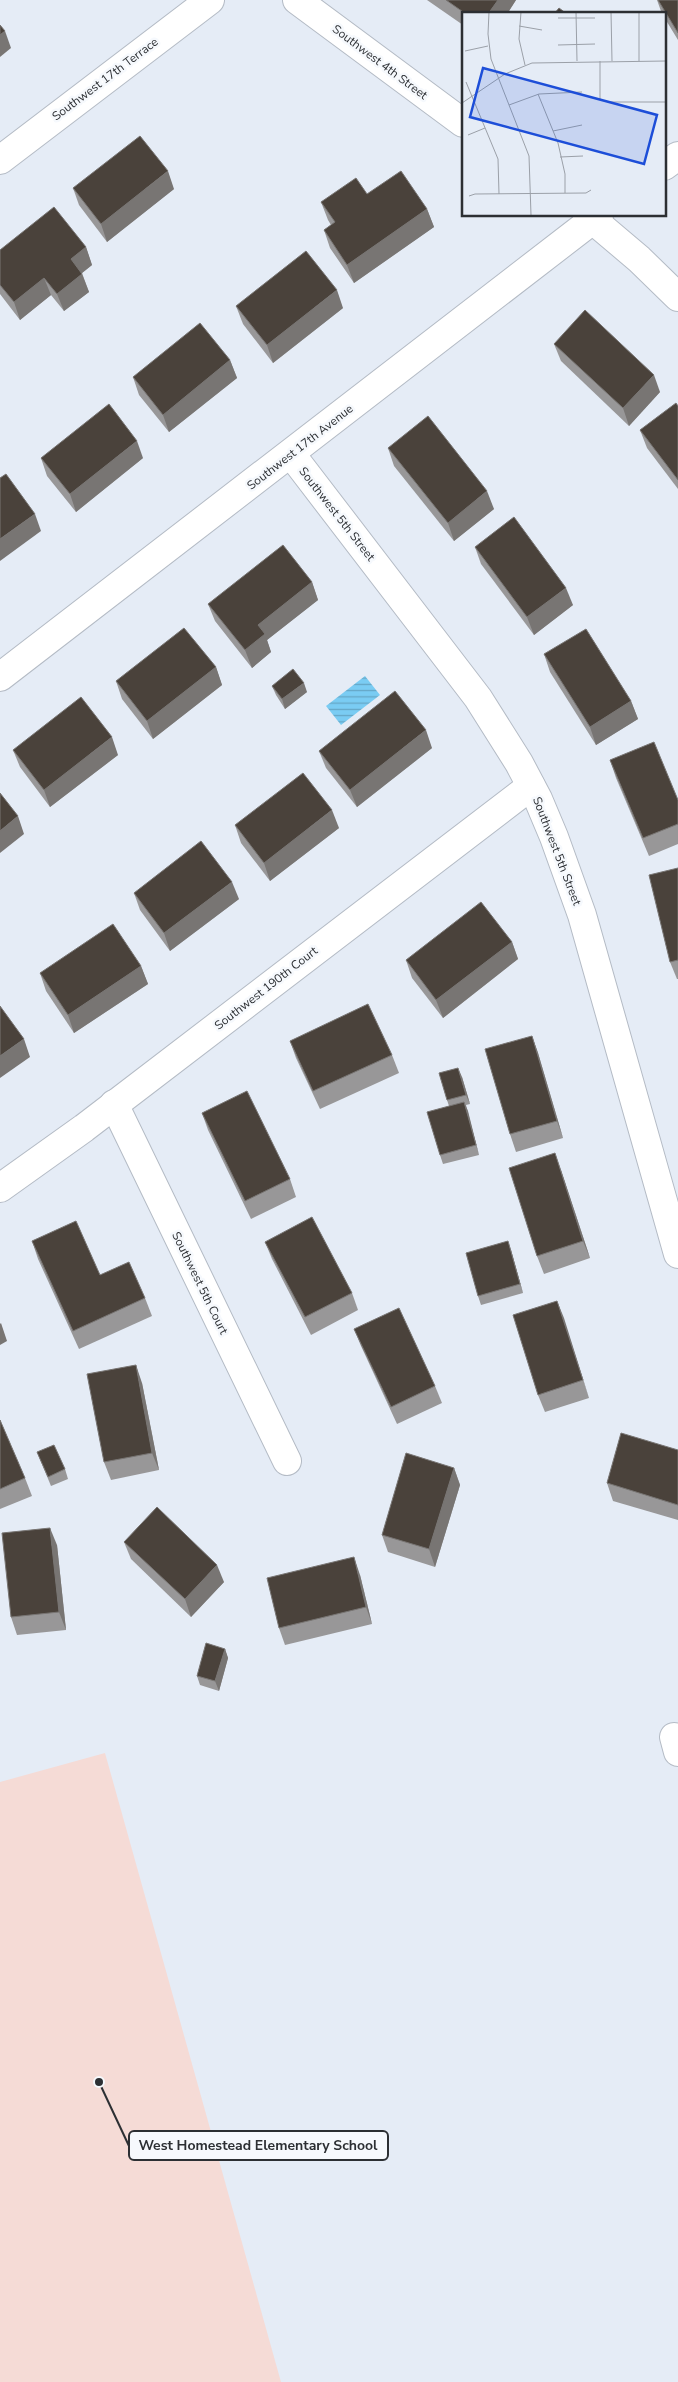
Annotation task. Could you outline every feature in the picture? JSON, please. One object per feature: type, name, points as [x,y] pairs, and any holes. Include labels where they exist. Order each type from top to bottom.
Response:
[{"type":"street","name":"Southwest 17th Terrace","points":[[0,160],[210,0]]},
{"type":"street","name":"Southwest 4th Street","points":[[297,0],[462,122]]},
{"type":"street","points":[[666,165],[678,156]]},
{"type":"street","points":[[593,217],[678,297]]},
{"type":"street","name":"Southwest 17th Avenue","points":[[0,677],[291,454],[593,217]]},
{"type":"street","name":"Southwest 5th Street","points":[[291,454],[478,698],[532,786],[554,836],[582,915],[678,1254]]},
{"type":"street","name":"Southwest 190th Court","points":[[0,1188],[114,1104],[532,786]]},
{"type":"street","name":"Southwest 5th Court","points":[[114,1104],[287,1461]]},
{"type":"shaded area","points":[[105,1753],[281,2382],[0,2382],[0,1782]]},
{"type":"water","points":[[365,676],[380,695],[341,725],[326,706]]},
{"type":"building","points":[[446,0],[498,0],[489,12],[463,12]]},
{"type":"building","points":[[658,0],[678,0],[678,33],[666,12]]},
{"type":"building","points":[[559,8],[564,12],[556,12]]},
{"type":"building","points":[[0,25],[5,31],[0,35]]},
{"type":"building","points":[[140,136],[168,171],[101,224],[73,188]]},
{"type":"building","points":[[401,171],[427,209],[347,265],[324,230],[335,222],[321,202],[356,178],[367,194]]},
{"type":"building","points":[[54,207],[86,247],[71,259],[82,274],[57,294],[44,278],[14,302],[0,285],[0,250]]},
{"type":"building","points":[[306,251],[337,290],[267,345],[236,306]]},
{"type":"building","points":[[585,310],[654,375],[623,408],[554,344]]},
{"type":"building","points":[[200,323],[230,360],[163,415],[133,377]]},
{"type":"building","points":[[676,403],[678,406],[678,480],[640,430]]},
{"type":"building","points":[[109,404],[137,441],[70,494],[41,458]]},
{"type":"building","points":[[428,416],[487,491],[448,523],[388,448]]},
{"type":"building","points":[[6,474],[35,514],[0,539],[0,478]]},
{"type":"building","points":[[514,517],[566,588],[527,617],[475,547]]},
{"type":"building","points":[[283,545],[312,582],[258,625],[265,634],[245,650],[208,604]]},
{"type":"building","points":[[184,628],[216,667],[147,721],[116,681]]},
{"type":"building","points":[[586,629],[631,701],[590,727],[544,654]]},
{"type":"building","points":[[293,669],[304,683],[282,699],[272,686]]},
{"type":"building","points":[[395,691],[426,730],[350,790],[319,751]]},
{"type":"building","points":[[81,697],[112,737],[44,790],[13,750]]},
{"type":"building","points":[[654,742],[678,800],[678,824],[643,838],[610,760]]},
{"type":"building","points":[[303,773],[332,810],[264,863],[235,825]]},
{"type":"building","points":[[0,793],[18,816],[0,831]]},
{"type":"building","points":[[201,841],[232,882],[164,933],[134,893]]},
{"type":"building","points":[[678,868],[678,960],[670,962],[649,875]]},
{"type":"building","points":[[481,902],[512,942],[436,1000],[406,960]]},
{"type":"building","points":[[113,924],[141,966],[68,1015],[40,973]]},
{"type":"building","points":[[368,1004],[392,1055],[313,1091],[290,1041]]},
{"type":"building","points":[[0,1006],[24,1039],[0,1056]]},
{"type":"building","points":[[532,1036],[557,1121],[510,1134],[485,1049]]},
{"type":"building","points":[[458,1068],[466,1095],[447,1100],[439,1073]]},
{"type":"building","points":[[247,1091],[290,1179],[245,1201],[202,1113]]},
{"type":"building","points":[[464,1102],[476,1145],[440,1155],[427,1112]]},
{"type":"building","points":[[555,1153],[583,1241],[537,1256],[509,1168]]},
{"type":"building","points":[[312,1217],[352,1293],[305,1317],[265,1242]]},
{"type":"building","points":[[76,1221],[100,1275],[129,1262],[145,1298],[73,1331],[32,1241]]},
{"type":"building","points":[[508,1241],[520,1284],[478,1296],[466,1253]]},
{"type":"building","points":[[557,1301],[583,1380],[538,1395],[513,1315]]},
{"type":"building","points":[[399,1308],[435,1386],[391,1407],[354,1329]]},
{"type":"building","points":[[136,1365],[152,1453],[104,1462],[87,1374]]},
{"type":"building","points":[[0,1420],[25,1478],[0,1489]]},
{"type":"building","points":[[621,1433],[678,1450],[678,1505],[607,1483]]},
{"type":"building","points":[[54,1445],[65,1469],[48,1477],[37,1452]]},
{"type":"building","points":[[406,1453],[454,1468],[429,1549],[382,1535]]},
{"type":"building","points":[[157,1507],[217,1565],[185,1599],[124,1542]]},
{"type":"building","points":[[50,1528],[59,1612],[11,1617],[2,1533]]},
{"type":"building","points":[[354,1557],[366,1607],[279,1628],[267,1578]]},
{"type":"building","points":[[206,1643],[225,1649],[215,1681],[197,1676]]},
{"type":"place","name":"West Homestead Elementary School","points":[[99,2082]]}]
